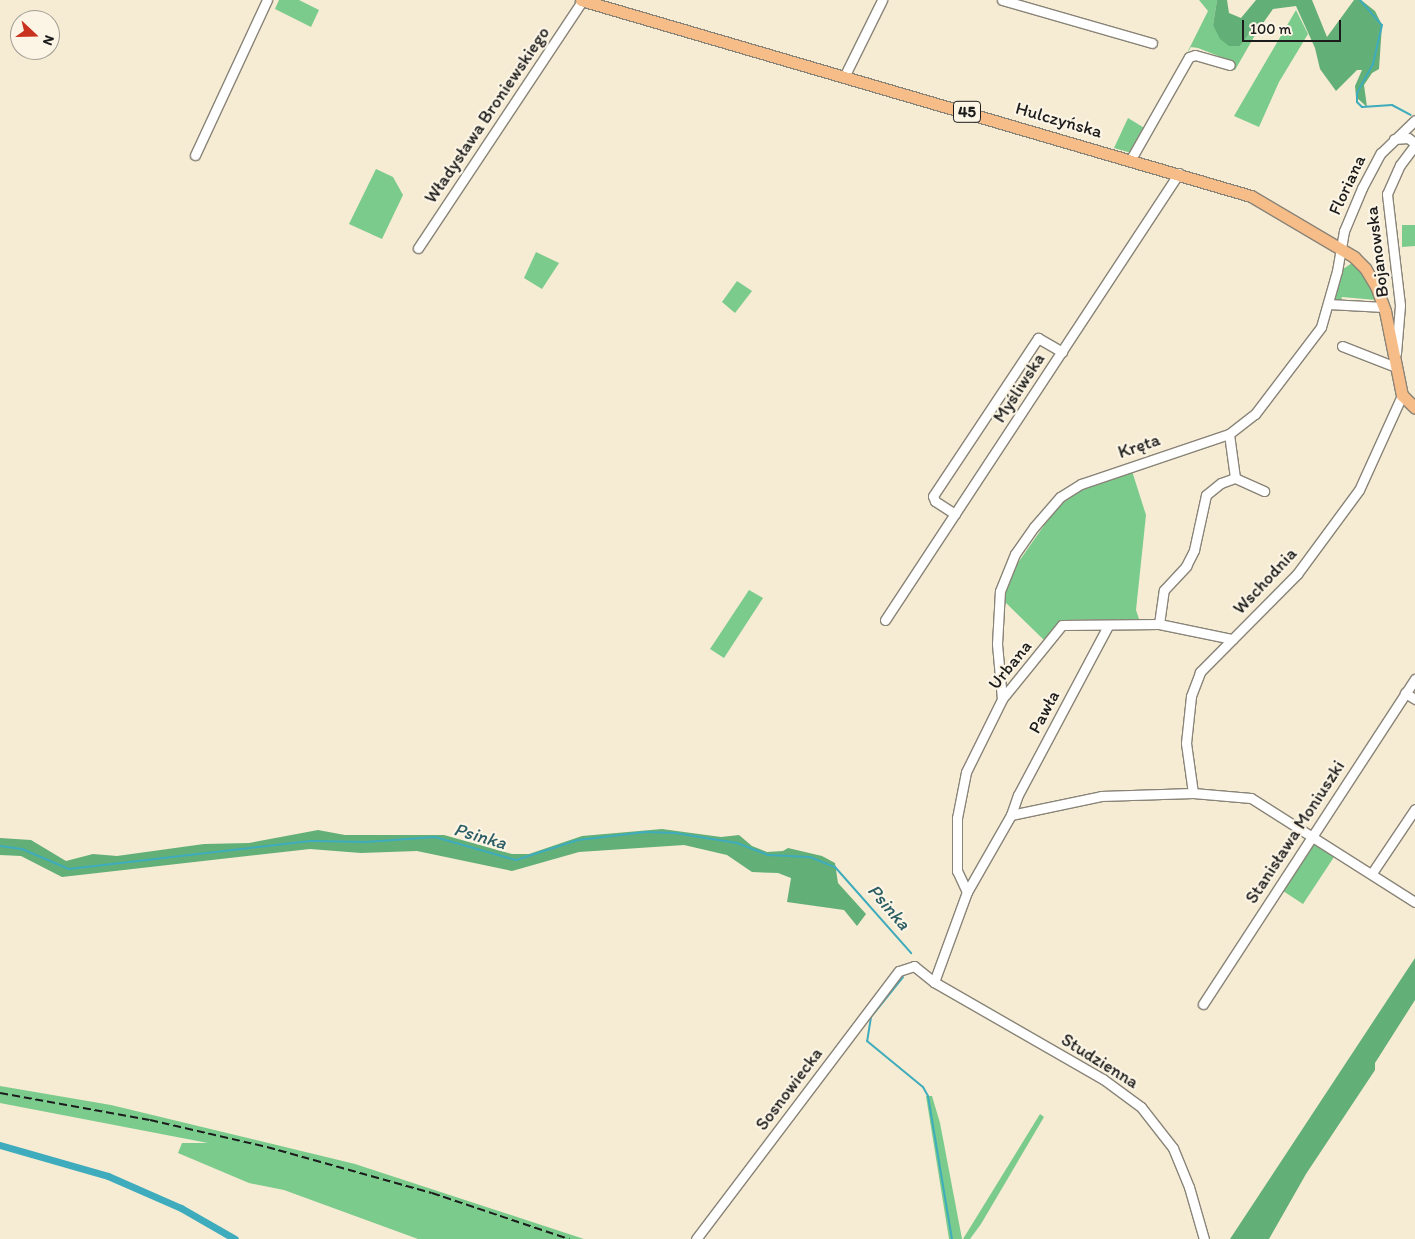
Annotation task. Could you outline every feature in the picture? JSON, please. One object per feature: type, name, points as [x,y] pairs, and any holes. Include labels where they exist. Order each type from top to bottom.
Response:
[{"type":"main road","name":"Hulczyńska","points":[[582,0],[1179,173],[1250,196],[1342,249],[1365,268],[1384,307],[1402,395]]},
{"type":"main road","points":[[1402,395],[1415,408]]},
{"type":"street","points":[[194,155],[268,0]]},
{"type":"street","name":"Władysława Broniewskiego","points":[[418,248],[582,0]]},
{"type":"street","points":[[844,77],[882,0]]},
{"type":"street","points":[[1002,0],[1152,43]]},
{"type":"street","points":[[1131,160],[1189,57],[1195,55],[1230,65]]},
{"type":"street","name":"Floriana","points":[[1342,249],[1344,231],[1368,175],[1381,153],[1415,120]]},
{"type":"street","points":[[1394,139],[1408,138],[1415,144]]},
{"type":"street","name":"Bojanowska","points":[[1396,365],[1400,305],[1387,194],[1397,171],[1415,144]]},
{"type":"street","name":"Myśliwska","points":[[885,620],[1179,173]]},
{"type":"street","name":"Kręta","points":[[1002,699],[997,644],[1000,591],[1015,554],[1042,516],[1060,496],[1081,484],[1229,434],[1251,418],[1321,327],[1342,249]]},
{"type":"street","points":[[1328,304],[1384,307]]},
{"type":"street","points":[[955,514],[935,501],[933,496],[1038,338],[1062,352]]},
{"type":"street","points":[[1342,346],[1396,365]]},
{"type":"street","name":"Wschodnia","points":[[1193,793],[1186,742],[1191,696],[1207,662],[1232,640],[1297,574],[1359,490],[1402,395]]},
{"type":"street","points":[[1229,434],[1235,478]]},
{"type":"street","points":[[1160,624],[1164,590],[1186,566],[1194,550],[1206,495],[1221,483],[1235,478],[1264,491]]},
{"type":"street","name":"Urbana","points":[[967,892],[957,871],[960,797],[976,748],[1002,699],[1062,625],[1160,624],[1232,640]]},
{"type":"street","name":"Pawła","points":[[934,982],[967,892],[1011,814],[1108,626]]},
{"type":"street","name":"Stanisława Moniuszki","points":[[1202,1004],[1415,679]]},
{"type":"street","points":[[1406,693],[1415,699]]},
{"type":"street","points":[[1011,814],[1101,796],[1193,793],[1251,798],[1312,834],[1415,902]]},
{"type":"street","points":[[1372,873],[1415,809]]},
{"type":"street","name":"Studzienna","points":[[914,966],[934,982],[1103,1079],[1141,1107],[1173,1148],[1190,1187],[1204,1239]]},
{"type":"street","name":"Sosnowiecka","points":[[696,1239],[899,971],[914,966]]},
{"type":"green space","points":[[279,0],[299,0],[319,10],[311,27],[275,9]]},
{"type":"green space","points":[[1199,0],[1217,0],[1213,25],[1240,46],[1250,33],[1258,30],[1235,70],[1230,69],[1231,61],[1198,48],[1191,47],[1186,55],[1208,11]]},
{"type":"green space","points":[[1217,0],[1227,0],[1229,13],[1241,18],[1256,0],[1312,0],[1327,37],[1354,0],[1361,0],[1375,11],[1382,25],[1379,69],[1372,73],[1364,85],[1367,107],[1356,97],[1355,86],[1362,70],[1357,70],[1336,91],[1320,69],[1315,48],[1296,6],[1273,9],[1258,30],[1250,33],[1240,46],[1229,46],[1220,39],[1213,25]]},
{"type":"green space","points":[[1296,10],[1308,34],[1279,82],[1259,127],[1234,116]]},
{"type":"green space","points":[[1128,118],[1146,129],[1131,153],[1114,148]]},
{"type":"green space","points":[[376,169],[393,177],[403,195],[382,239],[349,224]]},
{"type":"green space","points":[[1402,225],[1415,225],[1415,246],[1402,247]]},
{"type":"green space","points":[[536,252],[559,263],[542,289],[524,278]]},
{"type":"green space","points":[[1352,263],[1361,271],[1376,300],[1342,297],[1341,301],[1334,301],[1343,269]]},
{"type":"green space","points":[[737,281],[752,291],[735,313],[722,302]]},
{"type":"green space","points":[[1132,471],[1146,515],[1136,610],[1139,619],[1064,620],[1045,641],[1003,600],[1015,567],[1057,507],[1079,491]]},
{"type":"green space","points":[[749,590],[763,598],[724,658],[710,649]]},
{"type":"green space","points":[[662,829],[721,837],[739,835],[752,846],[767,852],[783,851],[788,848],[822,856],[835,863],[838,883],[866,914],[857,926],[844,910],[787,902],[791,878],[778,873],[752,872],[727,855],[684,845],[579,852],[512,871],[417,851],[361,853],[310,849],[62,877],[21,856],[0,855],[0,838],[31,840],[66,861],[93,854],[117,856],[204,844],[249,843],[318,830],[345,835],[444,835],[512,854],[529,854],[582,836]]},
{"type":"green space","points":[[1313,839],[1336,854],[1303,904],[1280,889]]},
{"type":"green space","points":[[1415,958],[1415,1000],[1375,1063],[1375,1070],[1306,1174],[1269,1239],[1230,1239]]},
{"type":"green space","points":[[0,1086],[111,1105],[355,1164],[584,1239],[418,1239],[284,1190],[249,1183],[178,1153],[182,1143],[208,1143],[0,1103]]},
{"type":"green space","points":[[926,1096],[932,1096],[940,1123],[962,1239],[949,1239]]},
{"type":"green space","points":[[1040,1114],[1044,1117],[981,1224],[970,1239],[963,1239]]},
{"type":"waterway","points":[[1360,0],[1382,25],[1373,64],[1357,93],[1357,102],[1362,107],[1392,105],[1411,115]]},
{"type":"waterway","name":"Psinka","points":[[0,846],[22,849],[69,869],[312,841],[366,842],[435,837],[516,860],[578,840],[646,832],[675,833],[737,843],[768,855],[810,857],[835,867],[911,953]]},
{"type":"waterway","name":"Psinka","points":[[903,977],[871,1017],[867,1041],[923,1087],[928,1096],[952,1239]]},
{"type":"waterway","points":[[0,1145],[108,1176],[181,1208],[235,1239]]},
{"type":"railway","points":[[0,1093],[150,1120],[267,1147],[432,1193],[569,1239]]}]
